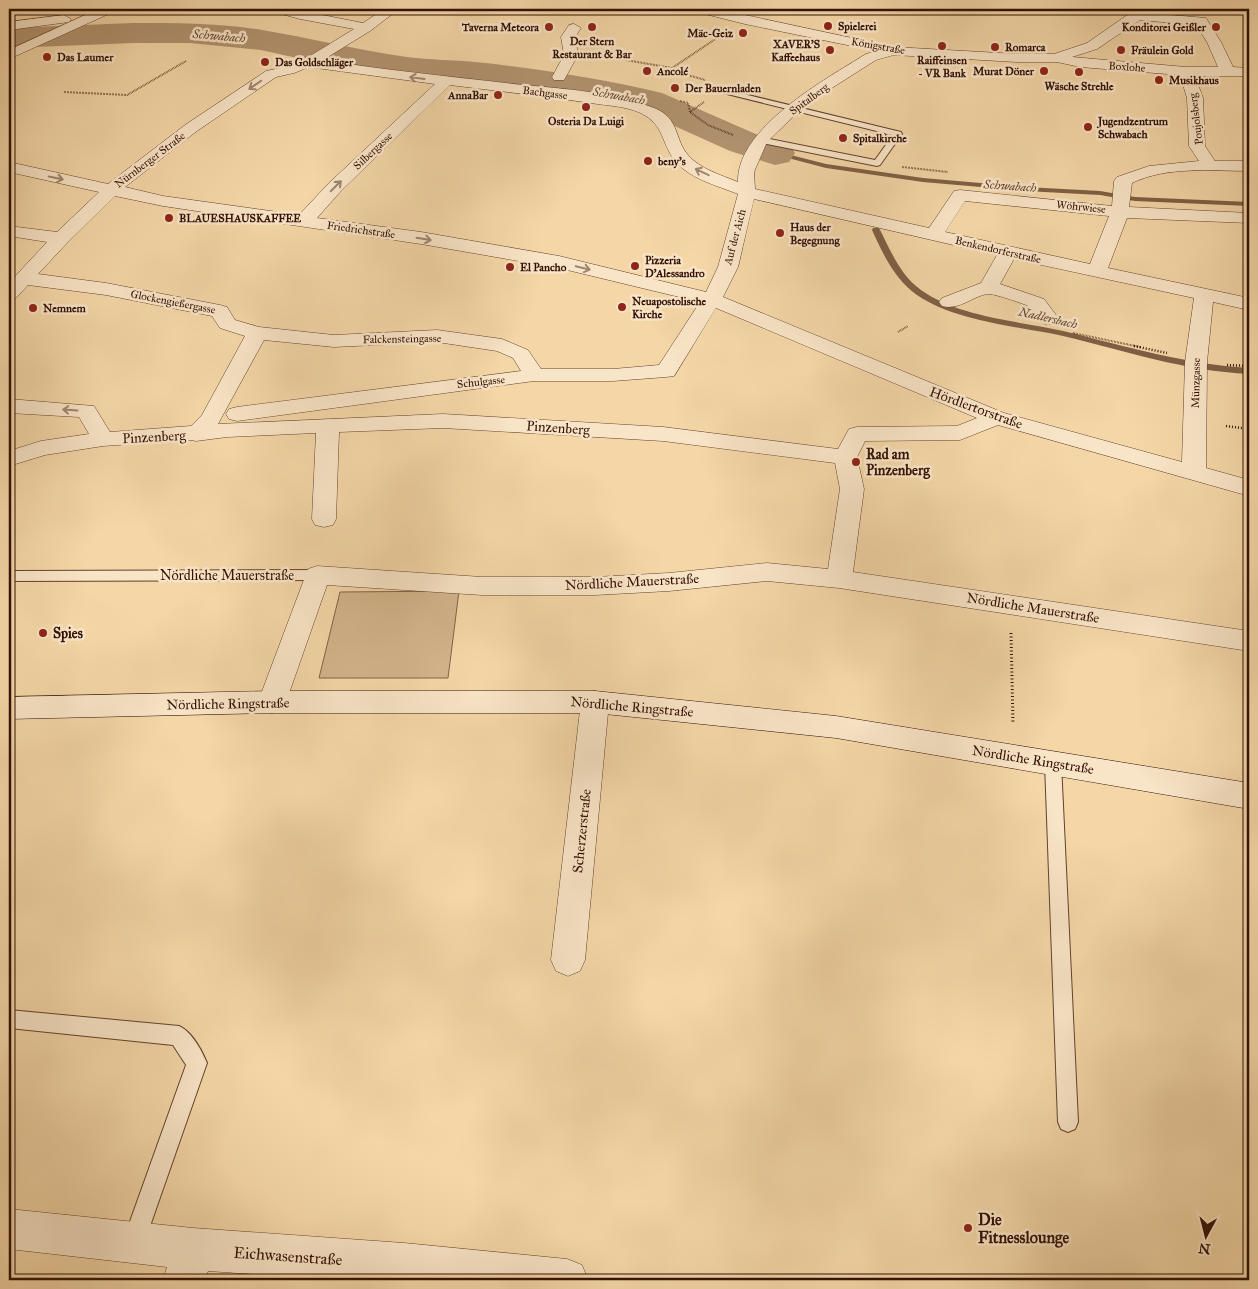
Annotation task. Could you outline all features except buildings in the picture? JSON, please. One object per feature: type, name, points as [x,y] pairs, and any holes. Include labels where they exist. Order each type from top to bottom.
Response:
[{"type":"street","points":[[279,9],[292,14],[340,21],[365,28]]},
{"type":"street","name":"Nürnberger Straße","points":[[9,294],[61,238],[112,190],[191,128],[271,74],[289,70],[338,46],[393,9]]},
{"type":"street","name":"Königstraße","points":[[702,9],[745,20],[894,51],[1017,58],[1057,58]]},
{"type":"street","points":[[13,52],[102,11]]},
{"type":"street","points":[[9,26],[102,11]]},
{"type":"street","points":[[1057,58],[1092,46],[1140,12],[1201,21],[1214,42],[1228,73]]},
{"type":"street","points":[[559,77],[571,55],[568,37],[574,28]]},
{"type":"street","name":"Spitalberg","points":[[746,172],[760,140],[794,108],[871,57],[894,51]]},
{"type":"street","name":"Boxlohe","points":[[1057,58],[1080,63],[1186,71],[1249,72]]},
{"type":"street","name":"Bachgasse","points":[[311,60],[445,82],[548,92],[627,104],[651,112],[668,125],[675,149],[683,160],[696,170],[747,192]]},
{"type":"street","name":"Poujolsberg","points":[[1186,71],[1195,98],[1197,146],[1210,165]]},
{"type":"street","name":"Boxlohe","points":[[1228,73],[1249,79]]},
{"type":"street","name":"Silbergasse","points":[[303,222],[335,187],[445,82]]},
{"type":"street","points":[[1096,272],[1120,209],[1124,187],[1122,181],[1154,171],[1210,165],[1249,166]]},
{"type":"street","name":"Friedrichstraße","points":[[9,167],[163,201],[421,238],[559,262],[712,299]]},
{"type":"street","name":"Auf der Aich","points":[[712,299],[728,267],[747,192],[746,172]]},
{"type":"street","name":"Benkendorferstraße","points":[[747,192],[1096,272],[1249,304]]},
{"type":"street","name":"Wöhrwiese","points":[[934,235],[960,195],[1249,218]]},
{"type":"street","points":[[9,231],[61,238]]},
{"type":"street","points":[[989,287],[1008,252]]},
{"type":"street","name":"Glockengießergasse","points":[[22,278],[106,289],[220,311],[227,324],[257,333]]},
{"type":"street","points":[[950,302],[989,287],[1037,303],[1049,319]]},
{"type":"street","name":"Münzgasse","points":[[1194,472],[1196,365],[1204,295]]},
{"type":"street","name":"Schulgasse","points":[[203,426],[446,386],[506,380],[534,374],[613,375],[666,371],[712,299]]},
{"type":"street","name":"Hördlertorstraße","points":[[712,299],[996,418],[1249,488]]},
{"type":"street","points":[[203,426],[257,333]]},
{"type":"street","name":"Falckensteingasse","points":[[257,333],[334,341],[437,336],[502,345],[521,354],[534,374]]},
{"type":"street","name":"Pinzenberg","points":[[9,406],[86,412],[103,440]]},
{"type":"street","points":[[839,579],[852,489],[845,457],[857,434],[960,433],[996,418]]},
{"type":"street","name":"Pinzenberg","points":[[9,459],[41,448],[203,426],[227,430],[328,427],[443,420],[663,434],[845,457]]},
{"type":"street","points":[[324,519],[328,427]]},
{"type":"street","name":"Nördliche Mauerstraße","points":[[317,575],[482,586],[595,586],[669,582],[767,572],[839,579],[1249,641]]},
{"type":"street","points":[[272,702],[317,575]]},
{"type":"street","name":"Nördliche Ringstraße","points":[[9,708],[272,702],[595,702],[836,727],[1249,796]]},
{"type":"street","name":"Scherzerstraße","points":[[568,960],[595,702]]},
{"type":"street","name":"Eichwasenstraße","points":[[9,1229],[134,1242],[188,1265],[404,1264],[567,1280]]},
{"type":"lane","points":[[722,90],[898,134],[877,163],[760,140]]},
{"type":"lane","name":"Nördliche Mauerstraße","points":[[9,576],[317,575]]},
{"type":"lane","points":[[1053,763],[1068,1122]]},
{"type":"lane","points":[[9,1019],[179,1036],[197,1063],[134,1242]]},
{"type":"path","points":[[672,68],[745,20]]},
{"type":"path","points":[[569,50],[672,68],[684,74]]},
{"type":"path","points":[[64,92],[127,95],[186,61]]},
{"type":"path","points":[[690,112],[706,100]]},
{"type":"path","points":[[1049,319],[1061,330],[1067,332],[1196,365],[1249,366]]},
{"type":"path","points":[[898,332],[908,326]]},
{"type":"path","points":[[1011,605],[1014,757]]},
{"type":"shaded area","points":[[459,591],[448,678],[319,678],[340,592]]},
{"type":"waterway","name":"Schwabach","points":[[9,38],[133,33],[190,33],[261,40],[342,57],[409,68],[476,73],[591,90],[649,101],[744,143],[775,153]]},
{"type":"waterway","name":"Schwabach","points":[[775,153],[826,166],[923,180],[1100,193],[1135,199],[1249,204]]},
{"type":"waterway","name":"Nadlersbach","points":[[876,230],[890,259],[910,285],[928,298],[944,305],[977,316],[1064,334],[1179,362],[1249,371]]},
{"type":"place","name":"Spielerei","points":[[828,26]]},
{"type":"place","name":"Taverna Meteora","points":[[549,27]]},
{"type":"place","name":"Der Stern Restaurant & Bar","points":[[592,27]]},
{"type":"place","name":"Konditorei Geißler","points":[[1216,27]]},
{"type":"place","name":"Mäc-Geiz","points":[[743,33]]},
{"type":"place","name":"Raiffeinsen - VR Bank","points":[[942,46]]},
{"type":"place","name":"Romarca","points":[[995,47]]},
{"type":"place","name":"XAVER'S Kaffeehaus","points":[[830,50]]},
{"type":"place","name":"Fräulein Gold","points":[[1121,50]]},
{"type":"place","name":"Das Laumer","points":[[47,57]]},
{"type":"place","name":"Das Goldschläger","points":[[265,62]]},
{"type":"place","name":"Ancolé","points":[[647,71]]},
{"type":"place","name":"Murat Döner","points":[[1044,71]]},
{"type":"place","name":"Wäsche Strehle","points":[[1079,72]]},
{"type":"place","name":"Musikhaus","points":[[1159,80]]},
{"type":"place","name":"Der Bauernladen","points":[[675,88]]},
{"type":"place","name":"AnnaBar","points":[[498,95]]},
{"type":"place","name":"Osteria Da Luigi","points":[[586,107]]},
{"type":"place","name":"Jugendzentrum Schwabach","points":[[1088,127]]},
{"type":"place","name":"Spitalkirche","points":[[843,138]]},
{"type":"place","name":"beny's","points":[[648,161]]},
{"type":"place","name":"BLAUESHAUSKAFFEE","points":[[169,218]]},
{"type":"place","name":"Haus der Begegnung","points":[[780,233]]},
{"type":"place","name":"Pizzeria D’Alessandro","points":[[635,266]]},
{"type":"place","name":"El Pancho","points":[[510,267]]},
{"type":"place","name":"Neuapostolische Kirche","points":[[622,307]]},
{"type":"place","name":"Nemnem","points":[[33,308]]},
{"type":"place","name":"Rad am Pinzenberg","points":[[856,462]]},
{"type":"place","name":"Spies","points":[[43,633]]},
{"type":"place","name":"Die Fitnesslounge","points":[[968,1228]]}]
